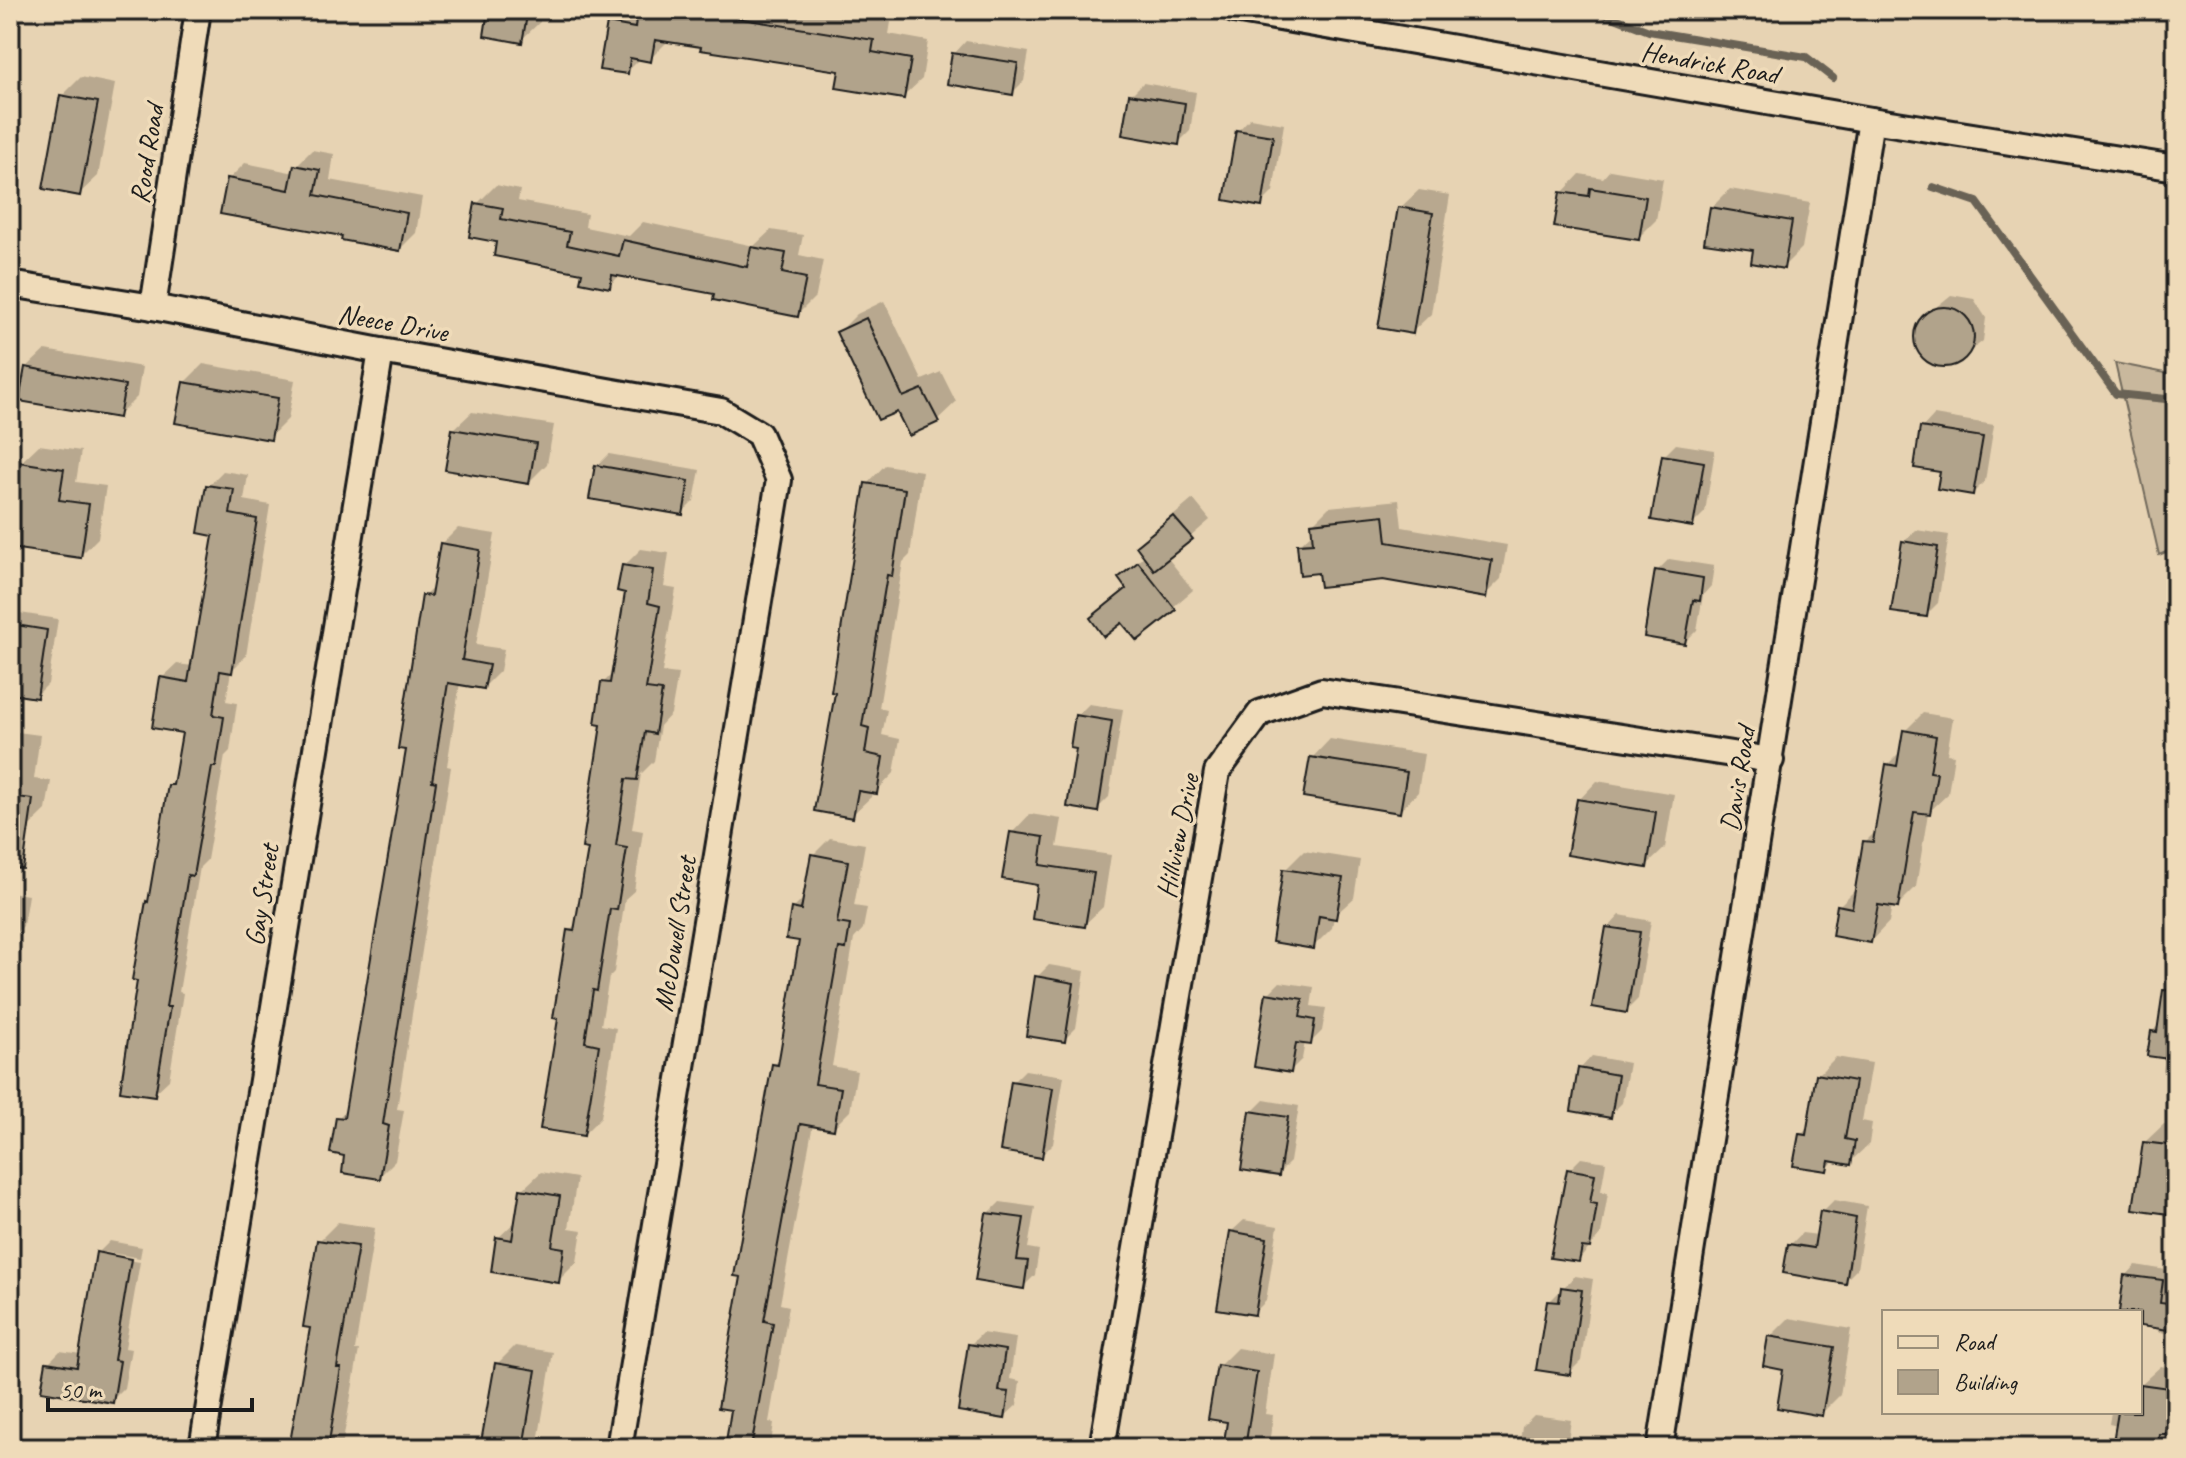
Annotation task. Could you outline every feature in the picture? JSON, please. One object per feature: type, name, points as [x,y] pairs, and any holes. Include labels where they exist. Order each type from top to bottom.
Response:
[{"type":"street","name":"Rood Road","points":[[153,307],[198,10]]},
{"type":"street","name":"Hendrick Road","points":[[1234,10],[1871,120],[2176,168]]},
{"type":"street","name":"Davis Road","points":[[1660,1448],[1871,120]]},
{"type":"street","name":"Neece Drive","points":[[10,284],[153,307],[721,411],[759,434]]},
{"type":"street","name":"Gay Street","points":[[202,1448],[381,351]]},
{"type":"street","name":"McDowell Street","points":[[619,1448],[779,480],[759,434]]},
{"type":"street","name":"Hillview Drive","points":[[1102,1448],[1217,772],[1260,713],[1322,691],[1771,760]]},
{"type":"shaded area","points":[[2115,363],[2176,375],[2176,548],[2159,555]]},
{"type":"building","points":[[488,10],[528,10],[522,43],[484,36]]},
{"type":"building","points":[[637,10],[686,10],[874,40],[872,52],[911,59],[904,99],[836,88],[839,71],[655,40],[651,62],[630,58],[628,74],[599,70],[607,23],[635,28]]},
{"type":"building","points":[[952,53],[1018,63],[1013,95],[947,84]]},
{"type":"building","points":[[1129,94],[1185,103],[1179,145],[1122,135]]},
{"type":"building","points":[[60,95],[98,102],[80,196],[43,189]]},
{"type":"building","points":[[1236,130],[1273,136],[1262,207],[1224,200]]},
{"type":"building","points":[[294,165],[320,170],[315,195],[407,213],[400,251],[341,240],[342,236],[220,214],[227,178],[289,190]]},
{"type":"building","points":[[1590,188],[1646,197],[1639,240],[1554,227],[1560,192],[1589,196]]},
{"type":"building","points":[[475,203],[503,208],[501,219],[570,232],[567,245],[619,256],[623,240],[747,267],[751,247],[786,253],[782,273],[806,278],[798,317],[713,300],[714,294],[612,275],[610,288],[580,282],[582,273],[494,256],[496,242],[469,237]]},
{"type":"building","points":[[1398,207],[1433,213],[1413,334],[1378,328]]},
{"type":"building","points":[[1710,207],[1792,221],[1784,269],[1751,263],[1753,250],[1704,243]]},
{"type":"building","points":[[1944,307],[1956,309],[1965,316],[1972,325],[1972,349],[1965,358],[1956,365],[1944,367],[1932,365],[1923,358],[1916,349],[1914,337],[1916,325],[1923,316],[1932,309]]},
{"type":"building","points":[[866,318],[903,397],[922,389],[939,422],[909,436],[897,412],[878,420],[836,332]]},
{"type":"building","points":[[25,367],[125,385],[119,418],[19,401]]},
{"type":"building","points":[[183,382],[278,398],[271,440],[175,423]]},
{"type":"building","points":[[1920,427],[1983,437],[1973,495],[1937,489],[1940,472],[1914,468]]},
{"type":"building","points":[[452,429],[536,443],[529,484],[445,470]]},
{"type":"building","points":[[1662,455],[1704,462],[1693,527],[1651,520]]},
{"type":"building","points":[[19,462],[64,469],[59,500],[89,504],[81,558],[10,548],[10,520]]},
{"type":"building","points":[[595,465],[689,481],[683,515],[589,499]]},
{"type":"building","points":[[865,483],[905,489],[892,576],[887,575],[862,726],[869,728],[865,753],[883,757],[877,794],[858,791],[853,818],[814,811],[835,693],[831,692]]},
{"type":"building","points":[[206,485],[234,489],[230,514],[257,519],[232,673],[220,671],[213,715],[224,717],[193,876],[188,875],[155,1096],[120,1091],[137,981],[132,980],[168,785],[173,785],[182,733],[152,728],[160,677],[188,682],[213,536],[198,533]]},
{"type":"building","points":[[1384,515],[1387,542],[1492,560],[1486,598],[1383,580],[1320,587],[1318,573],[1300,575],[1297,544],[1313,543],[1311,523]]},
{"type":"building","points":[[1173,516],[1193,539],[1154,570],[1136,546]]},
{"type":"building","points":[[1902,541],[1938,547],[1927,617],[1891,612]]},
{"type":"building","points":[[440,543],[480,550],[462,660],[489,665],[484,689],[448,683],[432,781],[436,782],[383,1124],[389,1126],[380,1179],[342,1173],[344,1156],[330,1153],[336,1117],[344,1118],[406,750],[398,749],[422,595],[431,596]]},
{"type":"building","points":[[1138,562],[1176,610],[1137,641],[1122,623],[1104,637],[1090,618],[1126,589],[1118,578]]},
{"type":"building","points":[[622,565],[653,570],[648,603],[660,606],[646,689],[662,691],[655,734],[645,732],[637,780],[626,779],[616,846],[627,848],[617,910],[610,909],[585,1042],[599,1045],[584,1136],[540,1129],[558,1019],[553,1018],[567,930],[574,931],[588,849],[582,848],[601,725],[595,724],[601,682],[610,683],[625,593],[617,591]]},
{"type":"building","points":[[1655,570],[1703,578],[1700,601],[1693,600],[1685,644],[1644,637]]},
{"type":"building","points":[[10,624],[47,630],[37,698],[10,694]]},
{"type":"building","points":[[1075,715],[1112,721],[1098,812],[1067,807],[1076,749],[1070,748]]},
{"type":"building","points":[[1903,730],[1936,736],[1930,772],[1937,773],[1930,814],[1914,812],[1898,908],[1878,905],[1871,943],[1832,936],[1837,905],[1852,908],[1863,841],[1873,842],[1886,764],[1897,766]]},
{"type":"building","points":[[1310,757],[1407,772],[1400,813],[1303,797]]},
{"type":"building","points":[[10,796],[33,799],[23,869],[10,868]]},
{"type":"building","points":[[1577,799],[1656,812],[1647,868],[1567,855]]},
{"type":"building","points":[[1010,832],[1044,837],[1040,865],[1094,873],[1085,927],[1032,919],[1037,885],[1002,879]]},
{"type":"building","points":[[811,854],[848,861],[837,923],[850,925],[846,949],[839,948],[815,1084],[841,1088],[834,1130],[800,1124],[764,1321],[773,1323],[751,1448],[725,1448],[731,1410],[718,1408],[741,1277],[734,1276],[772,1064],[778,1065],[799,941],[786,939],[791,908],[801,910]]},
{"type":"building","points":[[1283,869],[1343,878],[1336,919],[1319,916],[1314,949],[1272,942]]},
{"type":"building","points":[[1606,927],[1640,932],[1627,1013],[1592,1007]]},
{"type":"building","points":[[1035,976],[1074,983],[1065,1042],[1026,1036]]},
{"type":"building","points":[[2163,990],[2176,991],[2176,1060],[2147,1056],[2151,1031],[2157,1032]]},
{"type":"building","points":[[1266,993],[1303,999],[1300,1017],[1315,1020],[1311,1045],[1296,1043],[1291,1073],[1254,1067]]},
{"type":"building","points":[[1578,1068],[1618,1075],[1611,1118],[1571,1111]]},
{"type":"building","points":[[1816,1074],[1855,1081],[1845,1139],[1855,1141],[1851,1165],[1829,1161],[1827,1171],[1793,1166],[1799,1134],[1806,1135]]},
{"type":"building","points":[[1011,1081],[1053,1088],[1042,1158],[1000,1151]]},
{"type":"building","points":[[1250,1111],[1288,1117],[1279,1176],[1241,1170]]},
{"type":"building","points":[[2143,1142],[2176,1146],[2176,1215],[2133,1209]]},
{"type":"building","points":[[1567,1169],[1595,1174],[1590,1203],[1597,1204],[1590,1248],[1582,1247],[1579,1262],[1550,1258]]},
{"type":"building","points":[[520,1189],[560,1196],[552,1246],[564,1248],[559,1283],[491,1272],[496,1237],[512,1240]]},
{"type":"building","points":[[1820,1211],[1856,1218],[1846,1284],[1783,1273],[1788,1244],[1814,1248]]},
{"type":"building","points":[[986,1213],[1024,1218],[1017,1260],[1028,1261],[1024,1289],[975,1281]]},
{"type":"building","points":[[1230,1231],[1267,1238],[1255,1315],[1217,1309]]},
{"type":"building","points":[[317,1240],[358,1246],[337,1368],[341,1368],[328,1448],[289,1448],[310,1328],[303,1327]]},
{"type":"building","points":[[96,1252],[131,1259],[114,1360],[120,1361],[113,1403],[41,1391],[46,1362],[77,1367]]},
{"type":"building","points":[[2124,1275],[2163,1280],[2160,1303],[2176,1305],[2176,1331],[2142,1326],[2142,1310],[2119,1310]]},
{"type":"building","points":[[1561,1287],[1582,1290],[1570,1375],[1536,1370],[1547,1301],[1559,1302]]},
{"type":"building","points":[[1768,1336],[1834,1347],[1822,1416],[1777,1408],[1783,1370],[1763,1366]]},
{"type":"building","points":[[968,1344],[1005,1350],[999,1391],[1009,1392],[1005,1419],[958,1411]]},
{"type":"building","points":[[495,1363],[536,1370],[523,1448],[480,1448]]},
{"type":"building","points":[[1217,1365],[1257,1372],[1245,1448],[1223,1448],[1227,1422],[1208,1419]]},
{"type":"building","points":[[2142,1384],[2169,1388],[2165,1434],[2159,1434],[2157,1448],[2112,1448],[2118,1414],[2142,1414]]},
{"type":"waterway","points":[[1594,10],[1649,31],[1806,57],[1833,78]]},
{"type":"waterway","points":[[1933,187],[1977,202],[2116,394],[2176,400]]}]
